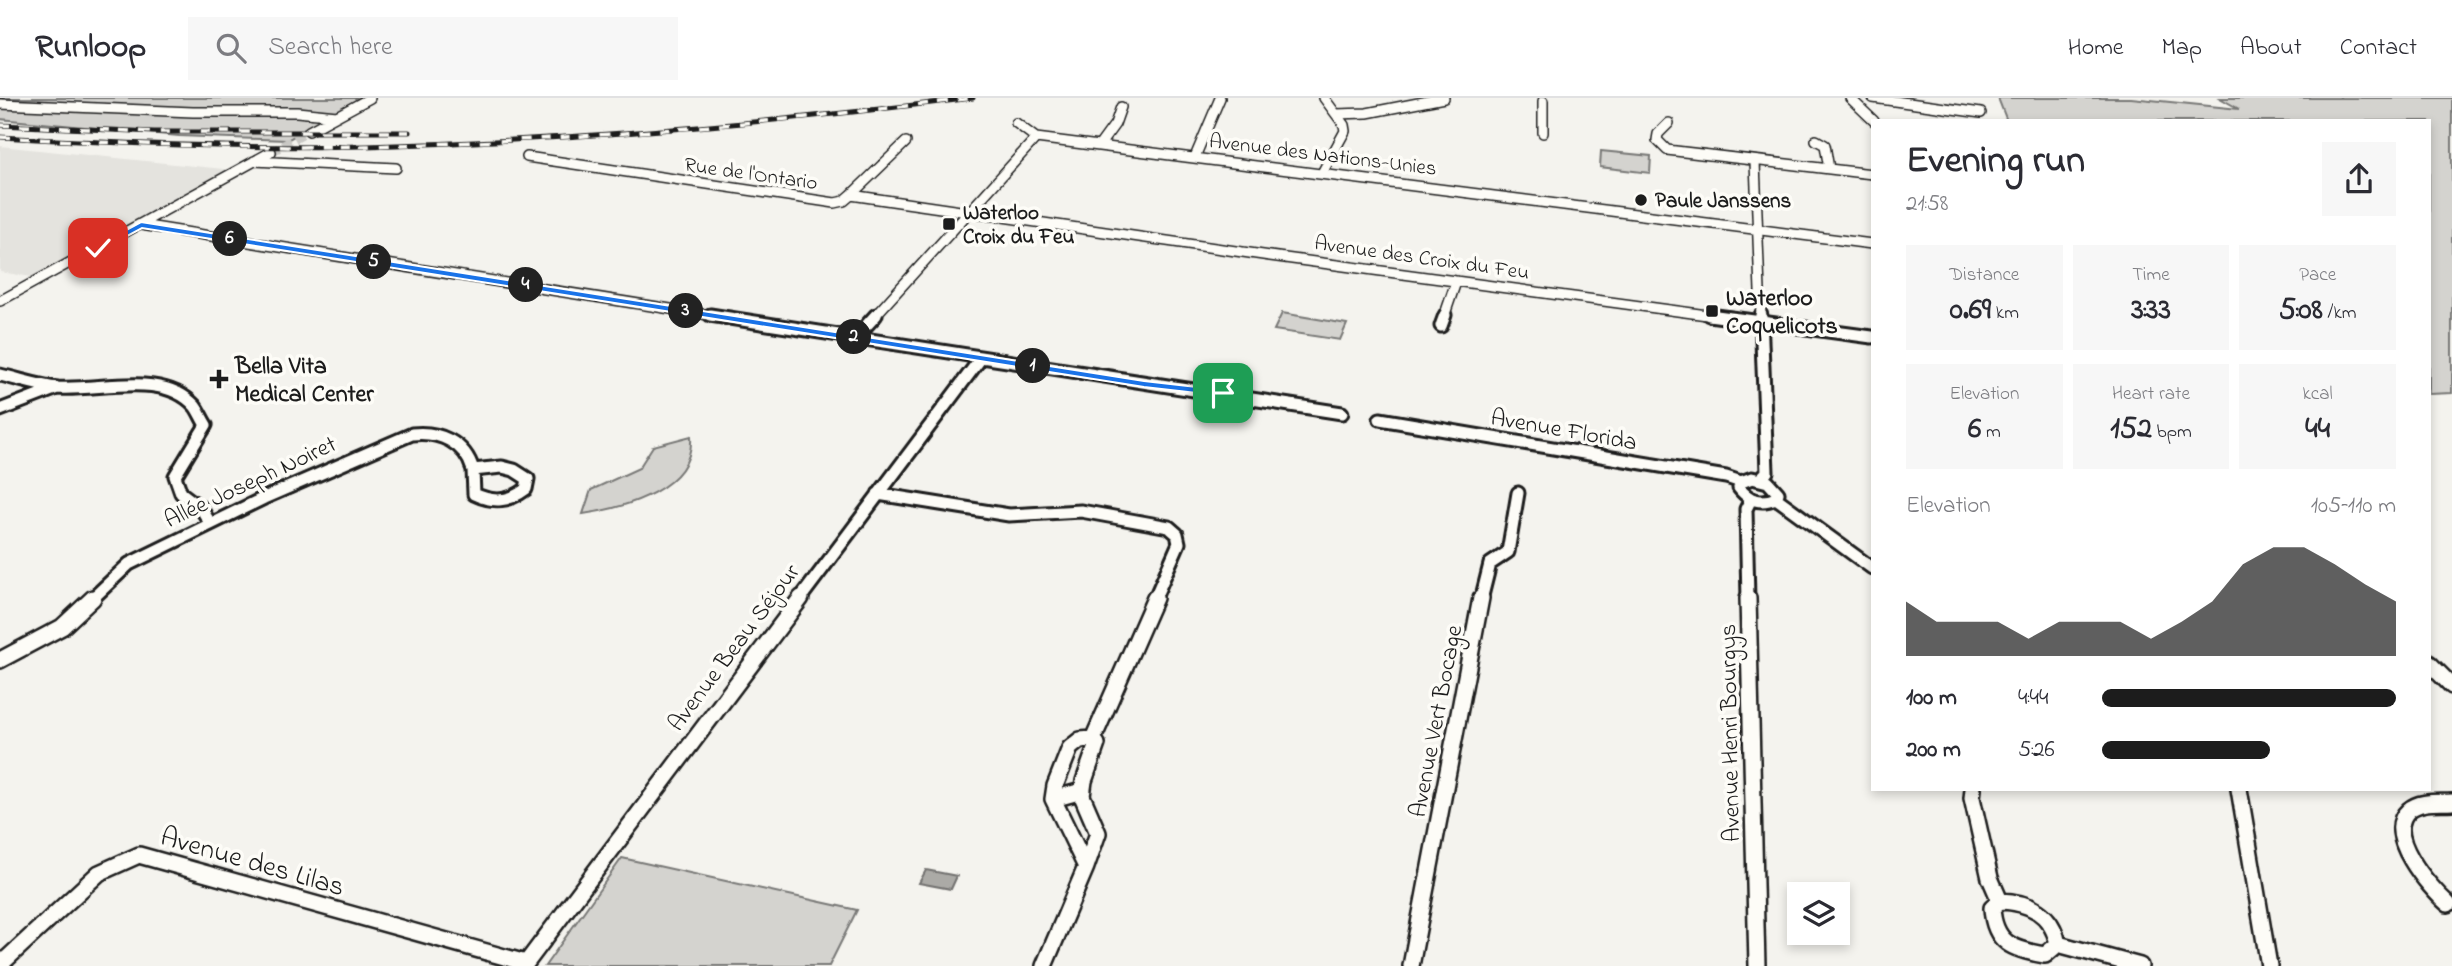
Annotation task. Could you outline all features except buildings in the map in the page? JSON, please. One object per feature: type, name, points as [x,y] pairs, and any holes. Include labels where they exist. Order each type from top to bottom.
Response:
[{"type":"street","points":[[310,131],[370,98]]},
{"type":"street","points":[[1195,156],[1220,98]]},
{"type":"street","points":[[1322,173],[1345,131],[1344,125],[1324,98]]},
{"type":"street","points":[[1336,114],[1367,113],[1444,98]]},
{"type":"street","points":[[1850,98],[1872,119]]},
{"type":"street","points":[[1873,98],[1980,113]]},
{"type":"street","points":[[1543,133],[1544,100]]},
{"type":"street","points":[[0,104],[193,112],[297,112],[337,116]]},
{"type":"street","points":[[1099,146],[1115,124],[1121,107]]},
{"type":"street","points":[[1344,125],[1367,113]]},
{"type":"street","points":[[855,338],[967,211],[1036,138],[1016,123]]},
{"type":"street","points":[[1669,124],[1658,134],[1657,140],[1667,150],[1871,174]]},
{"type":"street","name":"Avenue des Nations-Unies","points":[[1036,138],[1195,156],[1871,244]]},
{"type":"street","points":[[1816,140],[1825,145],[1829,169]]},
{"type":"street","points":[[851,195],[906,142]]},
{"type":"street","points":[[0,301],[271,152]]},
{"type":"street","name":"Rue de l'Ontario","points":[[527,157],[835,203],[844,201],[851,195],[967,211]]},
{"type":"street","points":[[254,161],[396,168]]},
{"type":"street","points":[[1755,162],[1767,472],[1760,479],[1741,482],[1739,488],[1743,494],[1761,502],[1776,498]]},
{"type":"street","name":"Avenue des Croix du Feu","points":[[967,211],[1456,282],[1871,337]]},
{"type":"street","points":[[141,225],[981,358],[1342,412]]},
{"type":"street","points":[[1441,326],[1456,282]]},
{"type":"street","name":"Avenue Beau Séjour","points":[[525,965],[981,358]]},
{"type":"street","points":[[0,375],[58,388],[152,386],[175,390],[185,396],[201,412],[206,425],[175,476],[181,493],[201,508],[211,523]]},
{"type":"street","points":[[0,410],[58,388]]},
{"type":"street","name":"Avenue Florida","points":[[1380,419],[1726,477],[1741,482]]},
{"type":"street","name":"Allée Joseph Noiret","points":[[0,660],[54,632],[129,564],[211,523],[388,442],[422,432],[439,434],[464,452],[472,470],[474,494],[489,501],[506,501],[526,489],[528,479],[513,468],[472,470]]},
{"type":"street","points":[[1760,479],[1775,487],[1778,493],[1776,498]]},
{"type":"street","points":[[878,494],[1009,515],[1081,511],[1168,527],[1177,534],[1178,542],[1093,739]]},
{"type":"street","name":"Avenue Vert Bocage","points":[[1411,966],[1485,576],[1490,564],[1508,552],[1518,494]]},
{"type":"street","points":[[1776,498],[1871,567]]},
{"type":"street","name":"Avenue Henri Bourgys","points":[[1751,499],[1746,509],[1757,966]]},
{"type":"street","points":[[2431,665],[2452,686]]},
{"type":"street","points":[[1044,966],[1098,834],[1097,825],[1083,802],[1082,791],[1096,752],[1097,744],[1093,739]]},
{"type":"street","points":[[1086,867],[1053,799],[1055,786],[1070,748],[1080,740],[1093,739]]},
{"type":"street","points":[[1053,799],[1082,791]]},
{"type":"street","points":[[1973,791],[1972,798],[1990,878],[2000,901]]},
{"type":"street","points":[[2239,791],[2269,966]]},
{"type":"street","points":[[2448,904],[2423,880],[2403,837],[2401,821],[2408,810],[2424,803],[2452,802]]},
{"type":"street","name":"Avenue des Lilas","points":[[0,965],[99,873],[139,855],[525,965]]},
{"type":"street","points":[[2050,955],[2057,930],[2047,915],[2020,901],[2000,901],[1992,908],[1991,924],[2003,940],[2020,951],[2050,955],[2140,966]]},
{"type":"shaded area","points":[[0,98],[363,98],[287,140],[179,136],[0,119]]},
{"type":"shaded area","points":[[1998,98],[2131,98],[2239,109],[2220,98],[2452,98],[2452,393],[2431,394],[2431,119],[2006,119]]},
{"type":"shaded area","points":[[0,146],[233,170],[32,277],[0,272]]},
{"type":"shaded area","points":[[1601,151],[1651,156],[1650,173],[1600,167]]},
{"type":"shaded area","points":[[1282,313],[1347,324],[1340,340],[1274,330]]},
{"type":"shaded area","points":[[691,436],[689,454],[682,470],[654,493],[618,507],[583,514],[591,490],[639,468],[653,446]]},
{"type":"shaded area","points":[[622,858],[857,910],[829,966],[545,966]]},
{"type":"shaded area","points":[[926,870],[957,876],[951,889],[919,883]]},
{"type":"tunnel","points":[[271,152],[309,131]]},
{"type":"railway","points":[[0,137],[229,146],[442,144],[670,130],[973,98]]},
{"type":"railway","points":[[0,125],[154,132],[409,132]]},
{"type":"place","name":"Paule Janssens","points":[[1641,200]]},
{"type":"place","name":"Waterloo Croix du Feu","points":[[949,224]]},
{"type":"place","name":"Waterloo Coquelicots","points":[[1712,311]]},
{"type":"place","name":"Bella Vita Medical Center","points":[[219,379]]},
{"type":"route","points":[[98,248],[141,225],[1144,384],[1223,393]]}]
